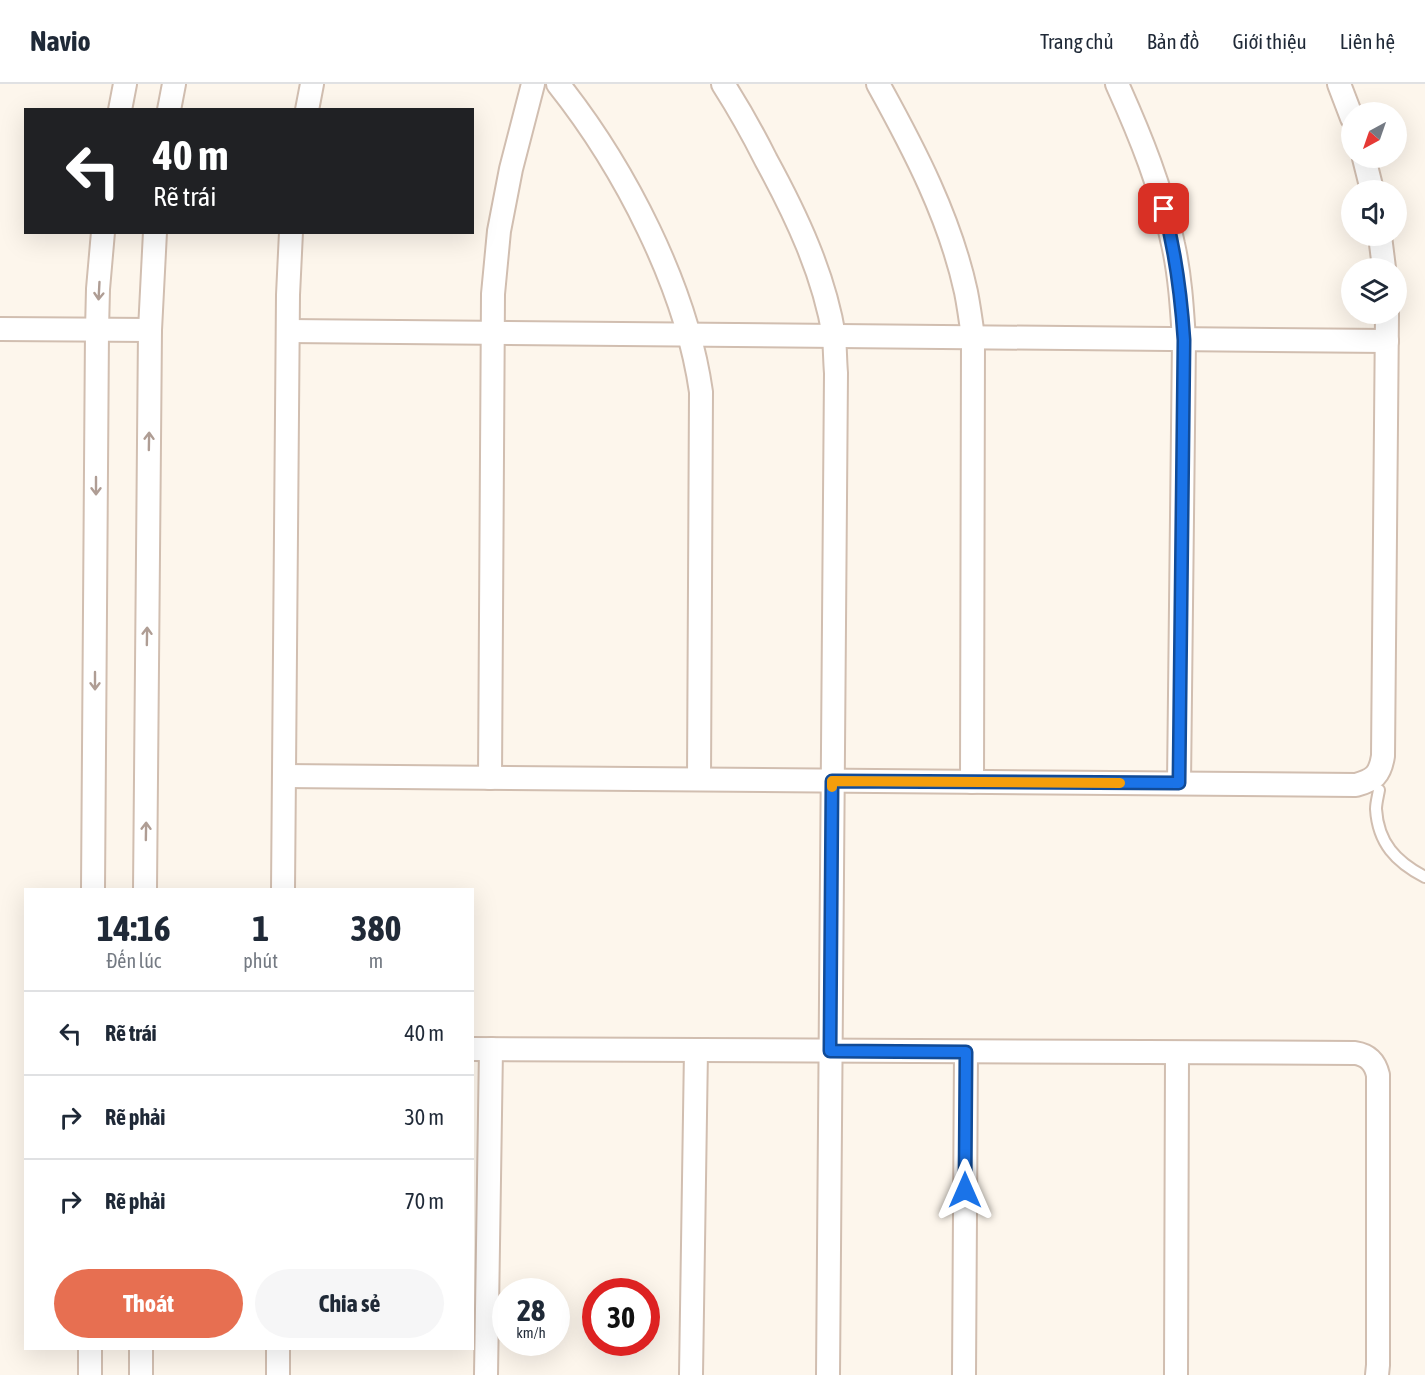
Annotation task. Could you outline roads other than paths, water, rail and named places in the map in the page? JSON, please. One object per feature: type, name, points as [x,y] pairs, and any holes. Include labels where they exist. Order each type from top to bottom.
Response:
[{"type":"street","points":[[120,108],[124,84]]},
{"type":"street","points":[[169,108],[174,84]]},
{"type":"street","points":[[307,108],[312,84]]},
{"type":"street","points":[[490,778],[493,294],[499,231],[511,170],[533,84]]},
{"type":"street","points":[[558,84],[601,144],[660,252],[690,335],[697,362],[701,392],[699,779]]},
{"type":"street","points":[[723,84],[773,172],[803,235],[823,288],[834,336],[836,373],[828,1375]]},
{"type":"street","points":[[878,84],[917,158],[953,246],[966,292],[973,338],[972,782]]},
{"type":"street","points":[[1117,84],[1140,137],[1159,192],[1170,233],[1181,293],[1184,340],[1179,783]]},
{"type":"street","points":[[1339,84],[1346,102]]},
{"type":"street","points":[[93,888],[97,330],[103,234]]},
{"type":"street","points":[[145,888],[150,330],[155,234]]},
{"type":"street","points":[[283,888],[291,234]]},
{"type":"street","points":[[284,776],[1356,785],[1367,782],[1376,776],[1383,756],[1387,324]]},
{"type":"street","points":[[0,329],[150,330]]},
{"type":"street","points":[[288,331],[1387,341]]},
{"type":"street","points":[[486,1375],[482,1049],[1355,1053],[1367,1056],[1374,1063],[1378,1075],[1377,1375]]},
{"type":"street","points":[[691,1375],[696,1050]]},
{"type":"street","points":[[964,1375],[966,1052]]},
{"type":"street","points":[[1176,1375],[1177,1053]]},
{"type":"street","points":[[90,1350],[90,1375]]},
{"type":"street","points":[[141,1350],[141,1375]]},
{"type":"street","points":[[278,1350],[278,1375]]},
{"type":"lane","points":[[1379,790],[1376,808],[1383,841],[1400,860],[1425,877]]}]
